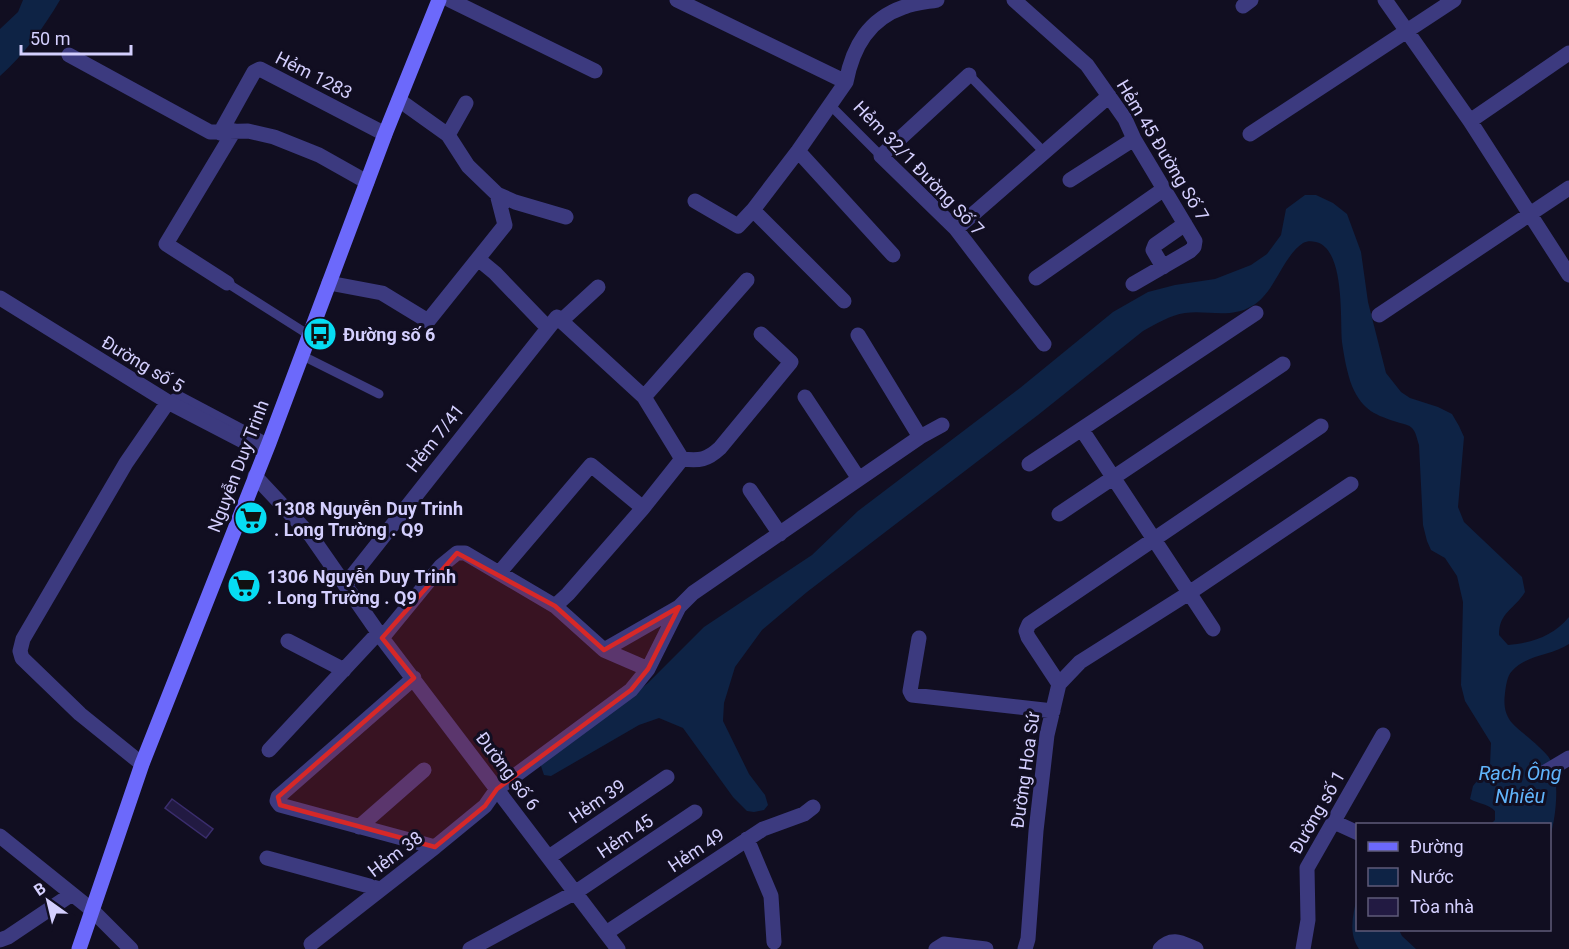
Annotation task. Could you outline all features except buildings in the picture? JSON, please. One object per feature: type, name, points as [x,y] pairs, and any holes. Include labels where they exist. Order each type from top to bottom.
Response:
[{"type":"main road","name":"Nguyễn Duy Trinh","points":[[79,949],[142,764],[439,0]]},
{"type":"street","points":[[450,0],[595,71]]},
{"type":"street","points":[[677,0],[846,82]]},
{"type":"street","points":[[695,201],[738,226],[798,151],[846,82],[856,48],[873,24],[904,7],[937,0]]},
{"type":"street","name":"Hẻm 45 Đường Số 7","points":[[1014,0],[1087,65],[1125,119],[1134,139],[1195,241],[1194,248],[1132,284]]},
{"type":"street","points":[[1385,0],[1470,121],[1569,275]]},
{"type":"street","points":[[1250,134],[1454,0]]},
{"type":"street","points":[[1470,121],[1569,53]]},
{"type":"street","points":[[69,55],[210,132],[248,131],[274,137],[319,154],[367,182]]},
{"type":"street","name":"Hẻm 1283","points":[[227,132],[254,72],[260,69],[385,134]]},
{"type":"street","points":[[882,156],[969,75]]},
{"type":"street","points":[[956,229],[1109,96]]},
{"type":"street","points":[[399,100],[448,135],[468,166],[497,194],[515,202],[566,217]]},
{"type":"street","points":[[448,135],[466,103]]},
{"type":"street","points":[[226,283],[166,244],[227,132]]},
{"type":"street","points":[[1070,180],[1134,139]]},
{"type":"street","points":[[798,151],[893,255]]},
{"type":"street","name":"Hẻm 32/1 Đường Số 7","points":[[882,156],[956,229],[1044,344]]},
{"type":"street","points":[[1379,315],[1569,188]]},
{"type":"street","points":[[1036,278],[1164,189]]},
{"type":"street","points":[[329,284],[382,294],[428,321],[505,225],[497,194]]},
{"type":"street","points":[[753,210],[844,301]]},
{"type":"street","points":[[1163,267],[1153,250],[1155,245],[1185,224]]},
{"type":"street","points":[[478,259],[644,397],[682,459]]},
{"type":"street","points":[[644,397],[747,280]]},
{"type":"street","name":"Hẻm 7/41","points":[[345,585],[555,322],[598,287]]},
{"type":"street","name":"Đường số 5","points":[[3,300],[170,403],[266,447]]},
{"type":"street","points":[[1029,464],[1256,313]]},
{"type":"street","points":[[682,459],[698,461],[711,456],[720,448],[791,362],[761,334]]},
{"type":"street","points":[[858,335],[920,437]]},
{"type":"street","points":[[1059,513],[1283,364]]},
{"type":"street","points":[[805,397],[859,479]]},
{"type":"street","points":[[142,764],[80,714],[22,658],[20,651],[23,639],[126,463],[170,403]]},
{"type":"street","points":[[604,650],[679,607],[693,593],[942,424]]},
{"type":"street","points":[[1322,426],[1153,538],[1029,624],[1026,631],[1028,637],[1059,684],[1080,662],[1189,593],[1351,484]]},
{"type":"street","points":[[1082,430],[1213,629]]},
{"type":"street","points":[[555,606],[643,508],[682,459]]},
{"type":"street","points":[[498,573],[591,465],[643,508]]},
{"type":"street","name":"Đường số 6","points":[[255,476],[311,536],[380,635],[618,949]]},
{"type":"street","points":[[750,490],[780,534]]},
{"type":"street","points":[[269,750],[380,635],[441,566],[457,553],[465,553],[555,606],[604,650],[648,669]]},
{"type":"street","name":"Hẻm 38","points":[[311,944],[486,806],[497,789],[631,690],[648,669],[679,607]]},
{"type":"street","points":[[919,638],[910,691],[912,695],[1053,711]]},
{"type":"street","points":[[288,641],[344,670]]},
{"type":"street","points":[[414,678],[278,797],[277,801],[280,805],[435,847]]},
{"type":"street","name":"Đường Hoa Sứ","points":[[1025,949],[1028,939],[1035,831],[1047,735],[1059,684]]},
{"type":"street","name":"Đường số 1","points":[[1303,949],[1308,920],[1307,868],[1383,735]]},
{"type":"street","points":[[1542,774],[1569,758]]},
{"type":"street","points":[[359,826],[424,770]]},
{"type":"street","name":"Hẻm 39","points":[[549,857],[667,777]]},
{"type":"street","name":"Hẻm 49","points":[[606,933],[763,829],[804,814],[813,807]]},
{"type":"street","name":"Hẻm 45","points":[[470,949],[576,892],[695,812]]},
{"type":"street","points":[[1334,822],[1356,832]]},
{"type":"street","points":[[0,836],[92,910],[131,949]]},
{"type":"street","points":[[747,839],[771,896],[774,942]]},
{"type":"street","points":[[267,858],[380,890]]},
{"type":"street","points":[[0,940],[8,938],[72,894]]},
{"type":"street","points":[[1160,949],[1168,942],[1175,940],[1196,949]]},
{"type":"street","points":[[936,949],[944,944],[986,949]]},
{"type":"lane","points":[[969,75],[1044,152]]},
{"type":"lane","name":"Hẻm 32/1 Đường Số 7","points":[[830,105],[882,156]]},
{"type":"lane","points":[[226,283],[309,335]]},
{"type":"lane","points":[[301,355],[379,394]]},
{"type":"highlighted area","points":[[457,553],[555,606],[604,650],[679,607],[648,669],[631,690],[497,789],[485,806],[435,847],[280,805],[278,797],[414,678],[382,638]]},
{"type":"water","points":[[23,0],[60,0],[33,40],[0,76],[0,29],[18,12]]},
{"type":"water","name":"Rạch Ông Nhiêu","points":[[1305,195],[1316,195],[1333,203],[1347,214],[1361,252],[1368,302],[1386,373],[1401,392],[1410,398],[1452,414],[1459,426],[1464,437],[1458,507],[1464,522],[1522,577],[1525,592],[1504,616],[1499,635],[1508,645],[1525,642],[1549,634],[1569,617],[1569,644],[1518,665],[1507,681],[1504,703],[1513,724],[1547,755],[1554,769],[1556,799],[1551,832],[1551,823],[1492,823],[1495,820],[1495,811],[1470,799],[1473,786],[1490,765],[1491,743],[1465,701],[1461,685],[1463,602],[1457,576],[1445,558],[1431,550],[1427,541],[1423,525],[1419,445],[1414,431],[1408,425],[1384,417],[1365,407],[1352,386],[1342,342],[1341,302],[1336,270],[1332,257],[1325,247],[1311,241],[1303,243],[1296,249],[1267,293],[1252,306],[1227,313],[1179,314],[1143,331],[1038,415],[807,592],[762,630],[735,667],[724,703],[723,721],[749,774],[765,795],[768,805],[764,810],[747,811],[733,797],[683,728],[659,718],[639,725],[551,776],[544,775],[540,763],[596,724],[648,683],[704,627],[812,555],[858,511],[1020,388],[1113,312],[1148,292],[1215,279],[1251,265],[1267,254],[1281,235],[1286,209]]},
{"type":"water","points":[[1356,902],[1356,931],[1400,931],[1416,949],[1359,949],[1353,937]]},
{"type":"place","name":"Đường số 6","points":[[320,334]]},
{"type":"place","name":"1308 Nguyễn Duy Trinh . Long Trường . Q9","points":[[251,518]]},
{"type":"place","name":"1306 Nguyễn Duy Trinh . Long Trường . Q9","points":[[244,586]]}]
